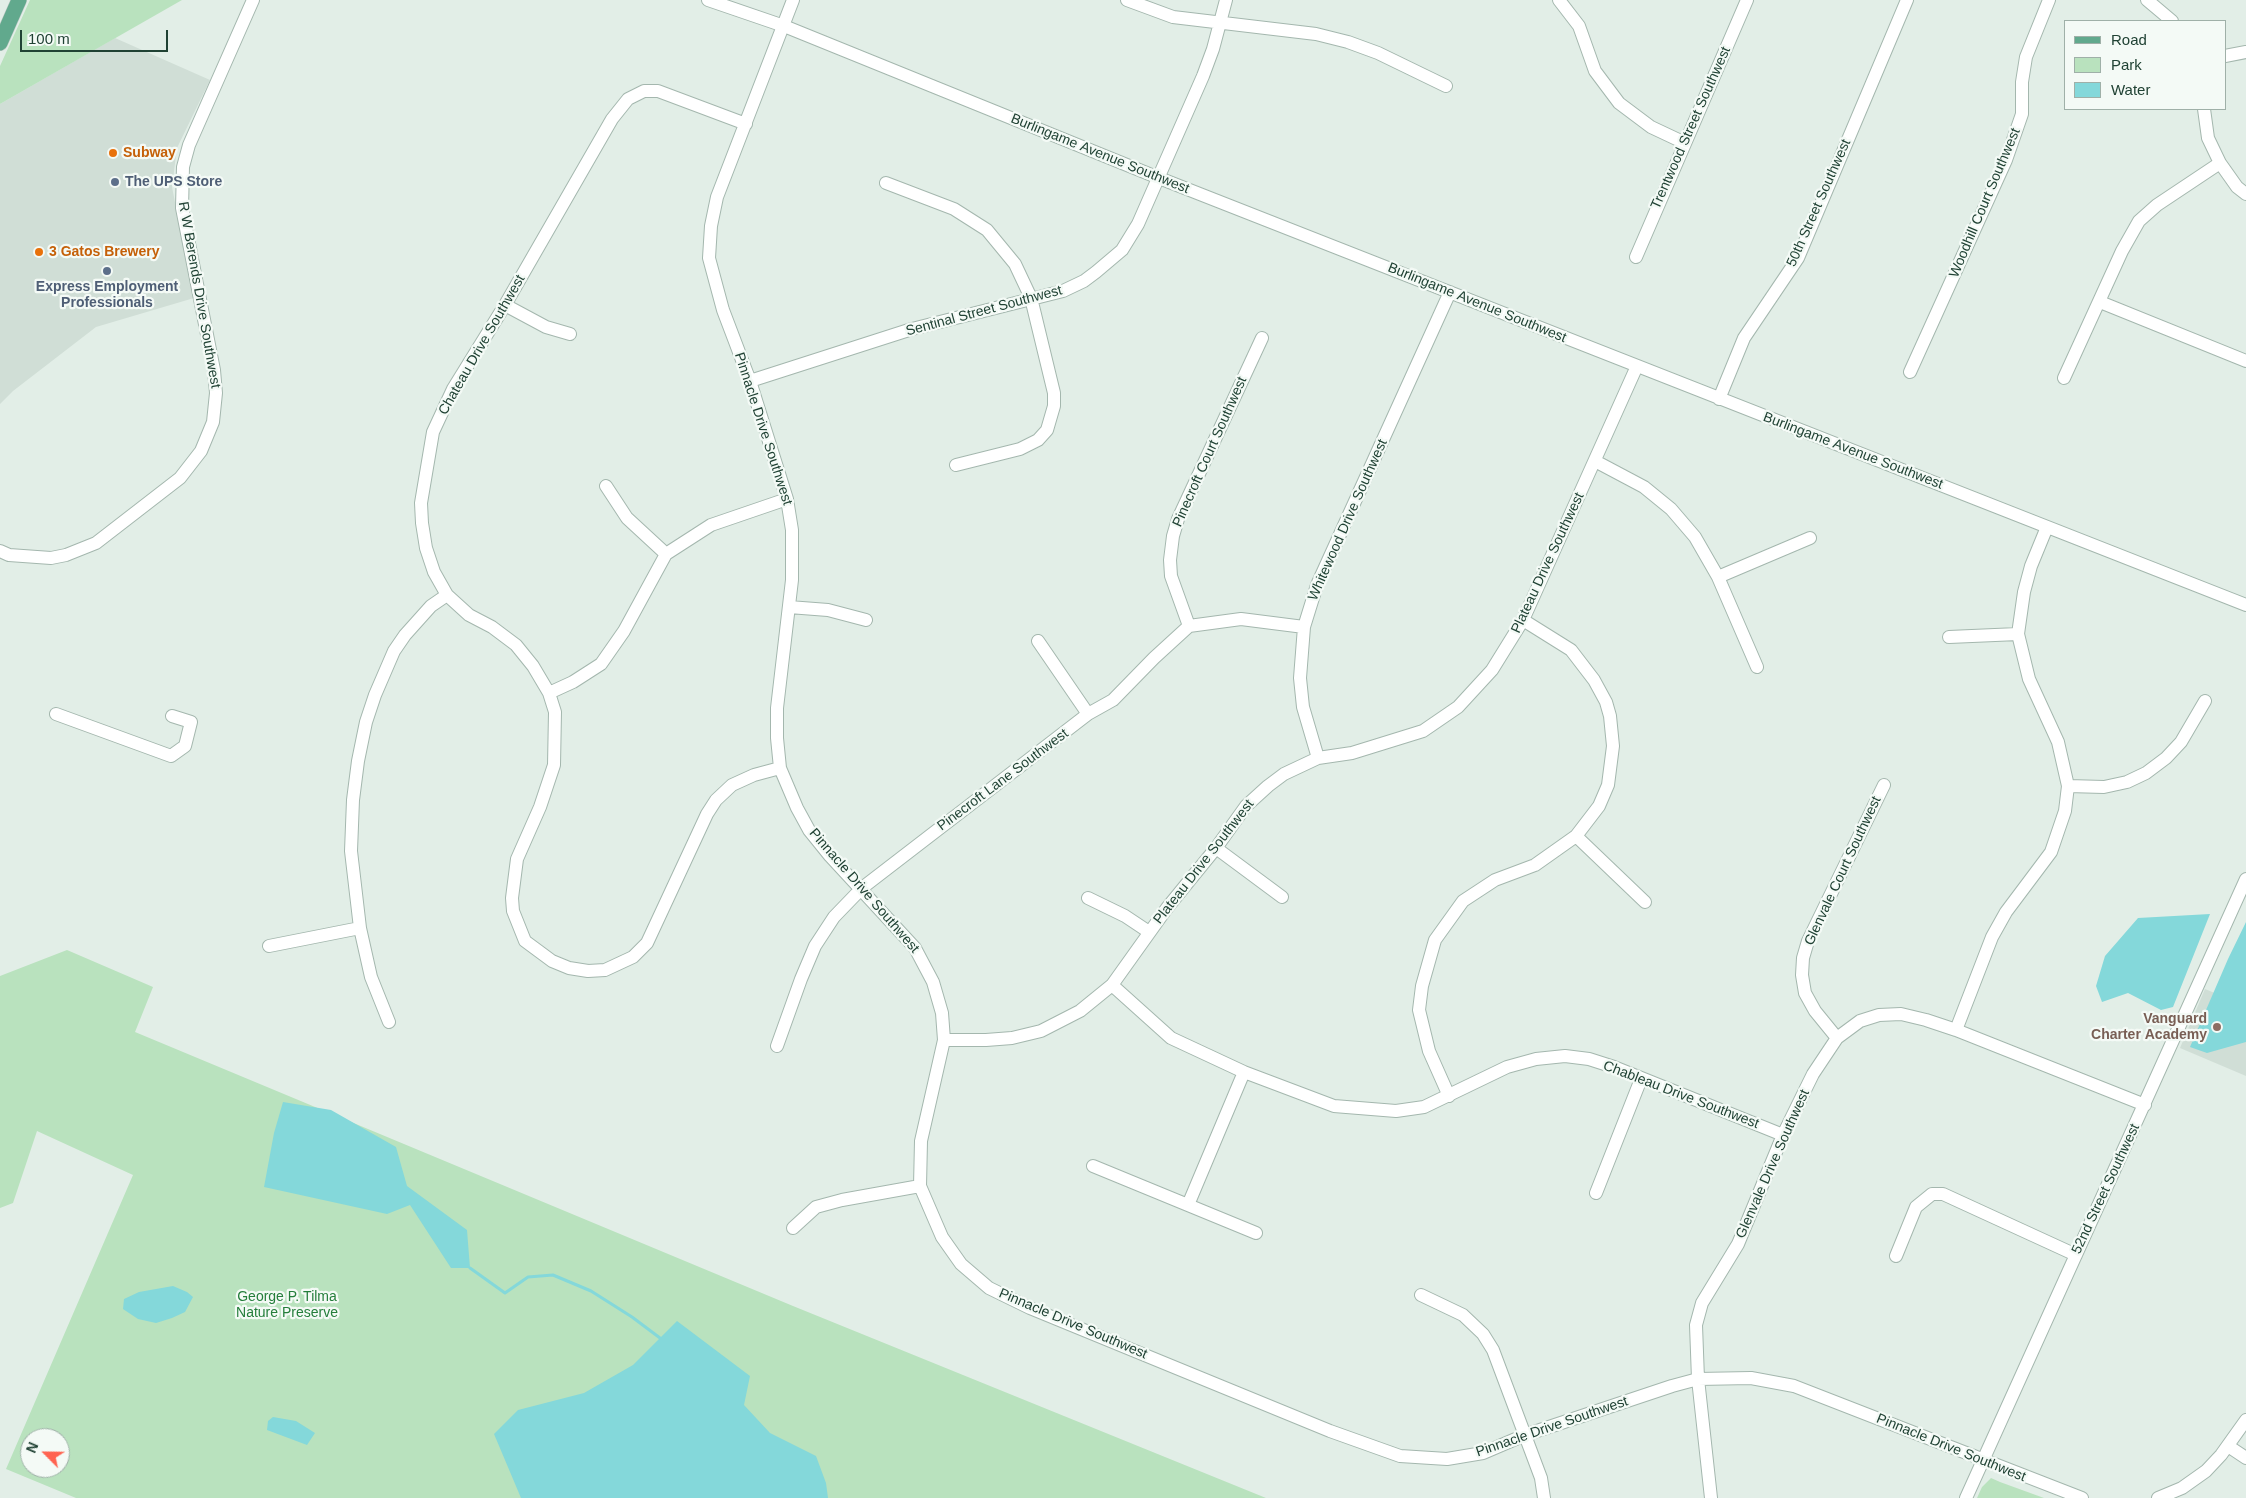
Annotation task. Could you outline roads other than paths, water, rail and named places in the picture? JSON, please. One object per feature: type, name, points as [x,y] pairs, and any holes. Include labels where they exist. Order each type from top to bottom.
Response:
[{"type":"main road","points":[[0,43],[19,0]]},
{"type":"street","name":"R W Berends Drive Southwest","points":[[0,551],[9,556],[50,558],[66,555],[96,543],[180,478],[201,452],[213,422],[216,393],[214,370],[182,208],[182,166],[196,129],[253,0]]},
{"type":"street","name":"Burlingame Avenue Southwest","points":[[708,0],[784,26],[1159,178],[2246,605]]},
{"type":"street","name":"Pinnacle Drive Southwest","points":[[793,0],[717,197],[711,226],[709,258],[723,310],[750,381],[787,499],[792,530],[792,580],[777,708],[780,768],[796,808],[809,830],[830,856],[862,888],[915,948],[925,964],[939,999],[944,1040],[921,1141],[920,1186],[942,1236],[961,1264],[989,1288],[1057,1319],[1330,1431],[1400,1456],[1447,1460],[1483,1453],[1525,1434],[1698,1379],[1751,1378],[1794,1386],[2082,1498]]},
{"type":"street","points":[[1127,0],[1173,17],[1316,34],[1348,42],[1378,53],[1446,86]]},
{"type":"street","name":"Sentinal Street Southwest","points":[[750,381],[912,329],[1063,291],[1084,281],[1122,250],[1138,224],[1204,76],[1221,23],[1226,0]]},
{"type":"street","points":[[1560,0],[1579,26],[1595,71],[1619,103],[1651,127],[1685,143]]},
{"type":"street","name":"Trentwood Street Southwest","points":[[1636,257],[1747,0]]},
{"type":"street","name":"50th Street Southwest","points":[[1719,399],[1744,338],[1798,258],[1907,0]]},
{"type":"street","name":"Woodhill Court Southwest","points":[[1910,372],[2006,160],[2022,114],[2022,82],[2026,57],[2049,0]]},
{"type":"street","points":[[2147,0],[2171,20]]},
{"type":"street","points":[[2226,56],[2246,52]]},
{"type":"street","name":"Chateau Drive Southwest","points":[[746,124],[658,91],[644,91],[628,99],[612,119],[505,305],[453,390],[433,432],[421,502],[422,523],[426,548],[434,572],[447,595],[469,615],[492,627],[516,645],[533,666],[549,693],[555,712],[554,765],[540,808],[517,859],[512,898],[513,911],[526,940],[552,961],[569,968],[588,971],[605,970],[632,957],[647,943],[707,814],[716,800],[732,785],[754,775],[780,768]]},
{"type":"street","points":[[2204,110],[2208,138],[2220,163],[2237,187],[2246,194]]},
{"type":"street","points":[[2064,378],[2126,244],[2139,221],[2156,204],[2220,163]]},
{"type":"street","points":[[886,183],[954,209],[987,230],[1016,264],[1031,298],[1054,393],[1054,406],[1047,430],[1038,440],[1020,449],[956,465]]},
{"type":"street","name":"Whitewood Drive Southwest","points":[[1318,758],[1303,707],[1300,678],[1304,627],[1317,585],[1450,292]]},
{"type":"street","points":[[2100,302],[2246,360]]},
{"type":"street","points":[[505,305],[546,327],[570,334]]},
{"type":"street","name":"Pinecroft Court Southwest","points":[[1189,626],[1171,576],[1172,536],[1178,519],[1262,338]]},
{"type":"street","name":"Plateau Drive Southwest","points":[[944,1040],[1012,1038],[1042,1031],[1080,1011],[1112,985],[1149,932],[1216,848],[1246,806],[1268,786],[1284,774],[1318,758],[1352,753],[1423,731],[1458,707],[1492,670],[1523,620],[1637,366]]},
{"type":"street","points":[[1595,462],[1644,487],[1671,509],[1695,537],[1718,577],[1757,667]]},
{"type":"street","points":[[606,486],[627,518],[666,554]]},
{"type":"street","points":[[549,693],[573,682],[601,664],[624,631],[666,554],[711,525],[787,499]]},
{"type":"street","points":[[1956,1030],[1992,937],[2006,912],[2051,852],[2065,811],[2068,786],[2058,742],[2029,679],[2018,634],[2026,583],[2047,528]]},
{"type":"street","points":[[1718,577],[1810,538]]},
{"type":"street","points":[[389,1022],[371,977],[360,928],[351,851],[353,800],[358,761],[366,722],[375,695],[394,651],[405,635],[431,606],[447,595]]},
{"type":"street","points":[[789,607],[828,610],[866,620]]},
{"type":"street","points":[[1189,626],[1241,619],[1304,627]]},
{"type":"street","points":[[1449,1096],[1429,1051],[1419,1010],[1422,986],[1435,940],[1463,901],[1495,880],[1535,865],[1576,836],[1599,806],[1608,785],[1613,746],[1610,716],[1606,702],[1594,680],[1571,650],[1523,620]]},
{"type":"street","name":"Pinecroft Lane Southwest","points":[[777,1046],[815,946],[834,917],[862,888],[1088,714],[1113,700],[1189,626]]},
{"type":"street","points":[[1949,637],[2018,634]]},
{"type":"street","points":[[1038,641],[1088,714]]},
{"type":"street","points":[[2068,786],[2104,787],[2128,782],[2146,773],[2166,758],[2181,742],[2205,701]]},
{"type":"street","points":[[56,714],[171,756],[186,746],[191,722],[172,716]]},
{"type":"street","name":"Glenvale Court Southwest","points":[[1837,1038],[1815,1011],[1805,993],[1802,975],[1803,958],[1808,941],[1884,785]]},
{"type":"street","points":[[1576,836],[1645,902]]},
{"type":"street","points":[[1216,848],[1282,897]]},
{"type":"street","name":"52nd Street Southwest","points":[[1966,1498],[2246,880]]},
{"type":"street","points":[[1088,898],[1125,916],[1149,932]]},
{"type":"street","points":[[268,946],[360,928]]},
{"type":"street","name":"Chableau Drive Southwest","points":[[1112,985],[1171,1038],[1244,1072],[1334,1106],[1396,1111],[1424,1107],[1507,1067],[1536,1059],[1565,1056],[1597,1062],[1783,1135]]},
{"type":"street","name":"Glenvale Drive Southwest","points":[[1712,1498],[1698,1379],[1696,1325],[1702,1303],[1738,1244],[1783,1135],[1813,1074],[1837,1038],[1860,1021],[1879,1016],[1901,1014],[1956,1030],[2145,1105]]},
{"type":"street","points":[[1188,1205],[1244,1072]]},
{"type":"street","points":[[1596,1193],[1642,1079]]},
{"type":"street","points":[[1093,1166],[1256,1233]]},
{"type":"street","points":[[793,1228],[816,1207],[842,1200],[920,1186]]},
{"type":"street","points":[[1896,1256],[1916,1207],[1932,1194],[1943,1194],[2076,1255]]},
{"type":"street","points":[[1421,1295],[1463,1315],[1483,1334],[1497,1358],[1541,1478],[1544,1498]]},
{"type":"street","points":[[2158,1498],[2182,1488],[2199,1477],[2228,1446],[2246,1420]]},
{"type":"street","points":[[2228,1446],[2246,1458]]},
{"type":"water","points":[[2210,914],[2173,1007],[2161,1010],[2128,993],[2102,1002],[2096,986],[2105,956],[2138,918]]},
{"type":"water","name":"Vanguard Charter Academy","points":[[2246,922],[2246,1042],[2207,1053],[2190,1047],[2228,959]]},
{"type":"water","points":[[283,1102],[331,1110],[396,1147],[407,1186],[467,1230],[470,1268],[451,1268],[410,1205],[387,1214],[264,1187],[274,1133]]},
{"type":"water","points":[[173,1286],[193,1297],[185,1312],[172,1318],[156,1323],[138,1319],[123,1309],[124,1299],[139,1292]]},
{"type":"water","points":[[677,1321],[750,1376],[744,1405],[770,1433],[816,1456],[826,1483],[828,1498],[521,1498],[494,1434],[518,1410],[584,1393],[633,1365]]},
{"type":"water","points":[[273,1417],[296,1421],[315,1433],[307,1445],[267,1430],[268,1421]]},
{"type":"waterway","points":[[470,1268],[505,1293],[528,1277],[553,1275],[591,1291],[632,1317],[660,1338]]},
{"type":"place","name":"Subway","points":[[113,153]]},
{"type":"place","name":"The UPS Store","points":[[115,182]]},
{"type":"place","name":"3 Gatos Brewery","points":[[39,252]]},
{"type":"place","name":"Express Employment Professionals","points":[[107,271]]},
{"type":"place","name":"Vanguard Charter Academy","points":[[2217,1027]]},
{"type":"park label","name":"George P. Tilma Nature Preserve","points":[[287,1305]]}]
